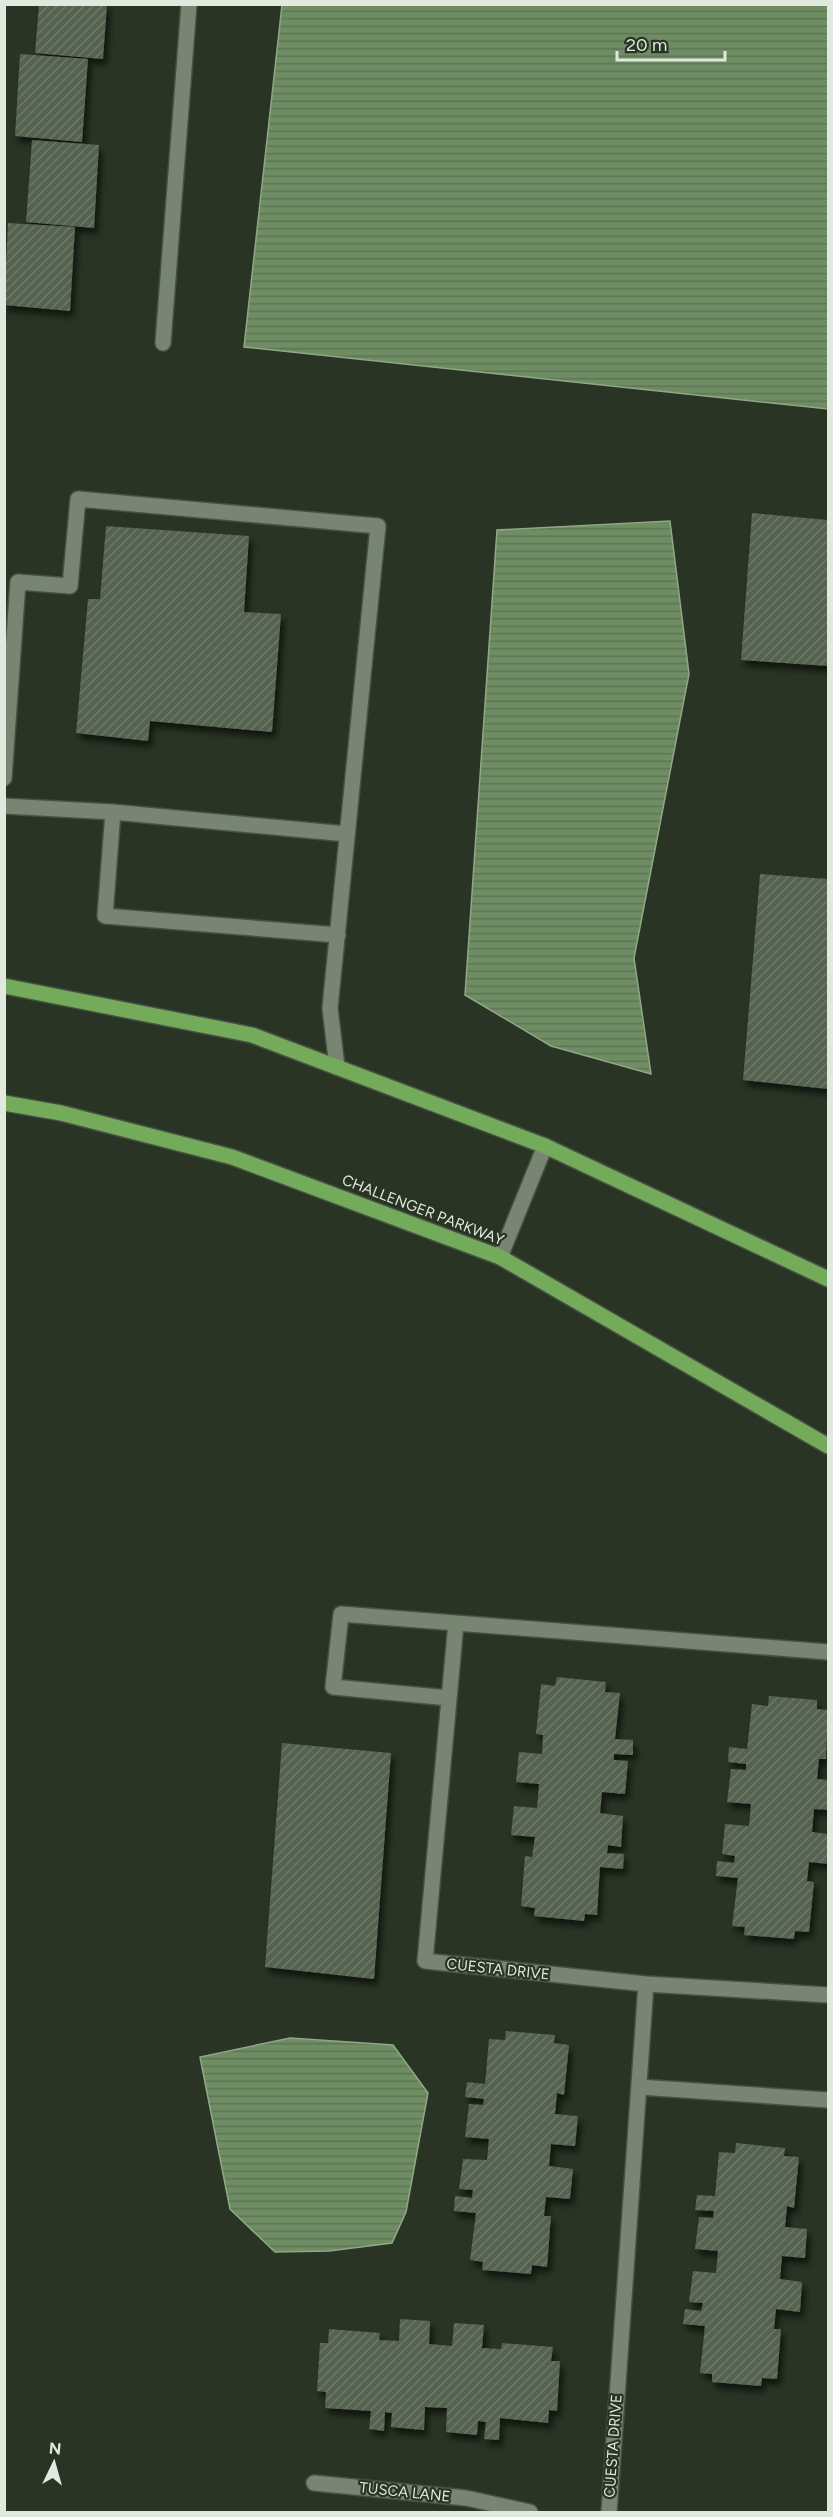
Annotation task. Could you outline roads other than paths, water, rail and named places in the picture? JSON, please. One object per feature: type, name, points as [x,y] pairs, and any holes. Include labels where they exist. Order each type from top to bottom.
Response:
[{"type":"main road","points":[[4,986],[252,1035],[545,1146],[828,1279]]},
{"type":"main road","name":"CHALLENGER PARKWAY","points":[[4,1103],[61,1113],[232,1157],[500,1257],[828,1446]]},
{"type":"street","points":[[163,343],[189,4]]},
{"type":"street","points":[[4,778],[18,582],[70,586],[78,498],[378,526],[330,1008],[337,1067]]},
{"type":"street","points":[[4,806],[113,812],[346,834]]},
{"type":"street","points":[[113,812],[105,916],[338,935]]},
{"type":"street","points":[[500,1257],[545,1146]]},
{"type":"street","points":[[449,1698],[333,1688],[341,1614],[828,1652]]},
{"type":"street","name":"CUESTA DRIVE","points":[[456,1623],[425,1961],[646,1984],[609,2512]]},
{"type":"street","points":[[646,1984],[828,1995]]},
{"type":"street","points":[[639,2087],[828,2100]]},
{"type":"street","name":"TUSCA LANE","points":[[314,2483],[530,2512]]}]
